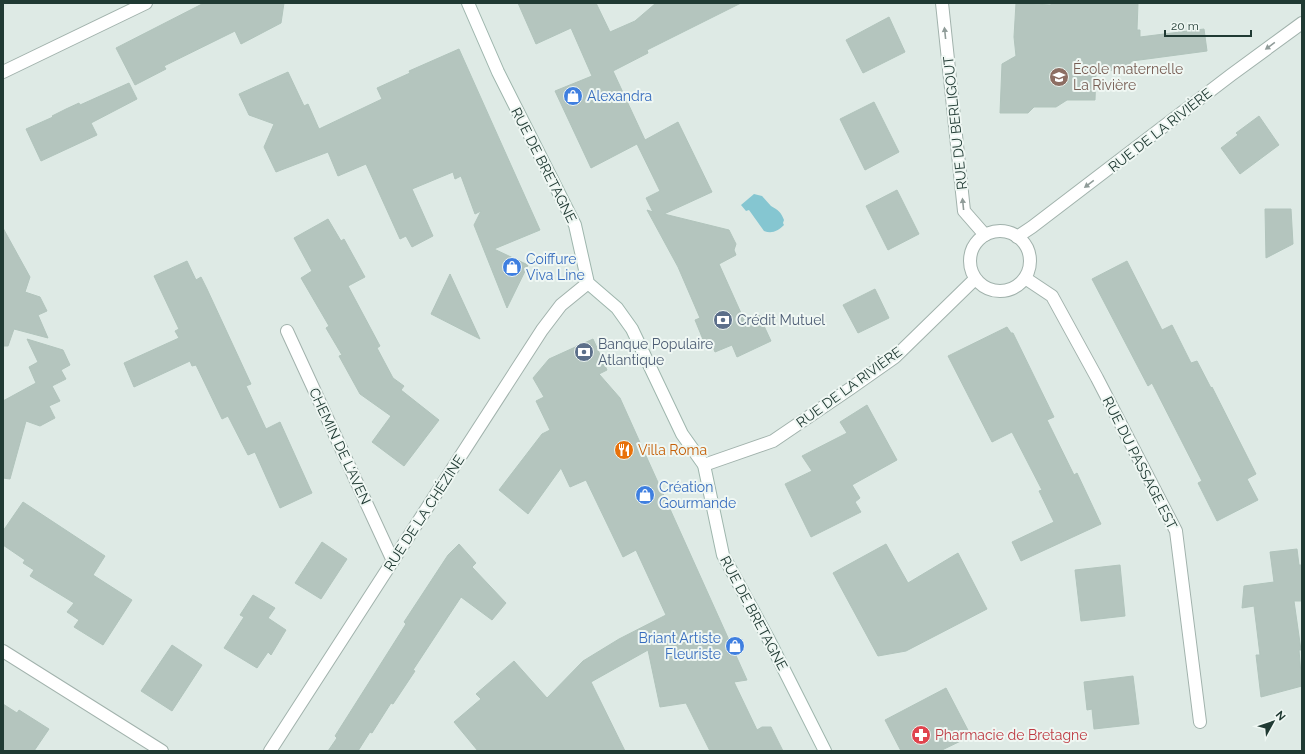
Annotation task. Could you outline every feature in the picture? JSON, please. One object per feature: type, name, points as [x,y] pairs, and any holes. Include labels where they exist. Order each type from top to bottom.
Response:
[{"type":"street","points":[[3,72],[146,3]]},
{"type":"street","name":"RUE DE BRETAGNE","points":[[468,3],[498,72],[575,225],[588,283],[617,308],[632,328],[682,434],[704,465],[723,555],[768,638],[825,751]]},
{"type":"street","name":"RUE DU BERLIGOUT","points":[[942,3],[964,211],[985,235]]},
{"type":"street","name":"RUE DE LA RIVIÈRE","points":[[1017,237],[1302,23]]},
{"type":"street","points":[[1003,231],[1017,237],[1026,248],[1030,258],[1030,265],[1025,278],[1012,289],[1005,291],[993,291],[982,286],[975,279],[969,260],[973,247],[978,240],[992,232],[1003,231]]},
{"type":"street","name":"RUE DU PASSAGE EST","points":[[1025,278],[1052,296],[1097,378],[1176,531],[1200,722]]},
{"type":"street","name":"RUE DE LA RIVIÈRE","points":[[704,465],[773,440],[895,357],[975,279]]},
{"type":"street","name":"RUE DE LA CHÉZINE","points":[[270,751],[542,330],[561,305],[588,283]]},
{"type":"street","name":"CHEMIN DE L'AVEN","points":[[286,331],[393,561]]},
{"type":"street","points":[[3,651],[162,751]]},
{"type":"water","points":[[754,194],[762,196],[780,213],[784,220],[784,225],[772,232],[764,231],[749,210],[746,211],[741,205]]},
{"type":"building","points":[[204,3],[284,3],[281,23],[241,44],[235,31],[164,66],[166,69],[135,85],[116,48]]},
{"type":"building","points":[[518,3],[596,3],[610,32],[635,21],[656,3],[741,3],[647,50],[648,53],[613,71],[645,140],[678,122],[712,192],[664,214],[729,230],[736,244],[734,250],[736,255],[719,264],[745,322],[759,315],[771,341],[737,357],[732,345],[715,352],[710,339],[704,342],[695,320],[700,318],[678,267],[647,210],[653,212],[646,198],[660,191],[637,144],[591,168],[555,91],[592,76],[571,28],[536,44]]},
{"type":"building","points":[[1016,3],[1051,5],[1051,3],[1138,3],[1137,30],[1140,30],[1140,37],[1204,29],[1207,51],[1132,61],[1124,71],[1096,70],[1095,100],[1067,100],[1056,107],[1034,107],[1028,113],[1000,113],[1002,64],[1016,56],[1014,37]]},
{"type":"building","points":[[889,17],[905,52],[863,73],[846,40]]},
{"type":"building","points":[[459,49],[540,230],[494,249],[528,265],[507,308],[474,225],[481,211],[475,214],[461,176],[455,179],[453,172],[412,189],[433,236],[412,247],[406,236],[400,239],[366,164],[338,176],[328,152],[276,172],[264,147],[274,124],[249,115],[239,94],[288,72],[304,106],[308,104],[319,129],[382,99],[377,88],[410,73],[409,71]]},
{"type":"building","points":[[129,83],[137,99],[91,123],[97,135],[41,161],[26,129],[79,103],[80,105]]},
{"type":"building","points":[[874,102],[899,152],[865,170],[840,119]]},
{"type":"building","points":[[1259,116],[1279,145],[1240,174],[1221,148],[1238,135],[1236,133]]},
{"type":"building","points":[[897,190],[919,234],[888,250],[866,206]]},
{"type":"building","points":[[1265,209],[1291,209],[1293,244],[1266,258]]},
{"type":"building","points":[[328,219],[341,241],[344,239],[365,277],[348,286],[380,346],[377,348],[393,378],[404,386],[401,390],[439,420],[404,466],[372,442],[391,416],[360,394],[339,356],[342,355],[326,328],[329,326],[301,278],[312,271],[294,238]]},
{"type":"building","points":[[3,228],[30,277],[25,292],[40,297],[47,311],[38,315],[48,338],[14,329],[8,346],[3,346]]},
{"type":"building","points":[[187,261],[196,280],[201,277],[207,289],[251,384],[246,386],[266,429],[280,422],[312,493],[280,508],[255,452],[248,455],[228,416],[222,419],[196,365],[192,366],[190,361],[134,387],[124,363],[179,338],[175,331],[179,329],[154,276]]},
{"type":"building","points":[[1127,261],[1162,330],[1172,325],[1191,363],[1197,361],[1211,388],[1212,387],[1256,474],[1247,479],[1258,500],[1217,521],[1198,483],[1202,481],[1152,383],[1148,386],[1092,279]]},
{"type":"building","points":[[450,274],[480,339],[431,314]]},
{"type":"building","points":[[875,289],[889,318],[858,333],[843,305]]},
{"type":"building","points":[[1007,327],[1011,333],[1013,333],[1054,417],[1047,420],[1074,475],[1077,473],[1101,524],[1021,561],[1012,542],[1054,522],[1039,491],[1042,490],[1012,432],[992,442],[948,356]]},
{"type":"building","points":[[27,339],[63,350],[70,365],[61,370],[66,379],[52,386],[60,401],[49,406],[55,418],[40,426],[26,421],[10,479],[3,478],[3,401],[36,383],[29,367],[38,362]]},
{"type":"building","points":[[593,339],[607,370],[599,374],[620,398],[747,680],[734,682],[757,730],[762,727],[771,727],[783,751],[710,751],[686,703],[660,707],[648,650],[591,682],[625,751],[478,751],[454,722],[481,699],[476,694],[514,661],[547,698],[583,661],[619,639],[666,615],[636,550],[623,557],[586,480],[570,487],[561,468],[528,514],[499,490],[542,434],[550,430],[536,401],[544,397],[533,378],[549,359]]},
{"type":"building","points":[[867,405],[897,460],[852,485],[860,498],[855,502],[861,512],[811,537],[785,484],[812,471],[802,456],[847,433],[840,422]]},
{"type":"building","points":[[23,502],[105,556],[93,575],[132,600],[103,645],[74,627],[79,620],[67,612],[74,603],[30,576],[34,570],[23,563],[25,560],[3,545],[3,531]]},
{"type":"building","points":[[322,542],[347,559],[321,599],[295,583]]},
{"type":"building","points":[[459,544],[476,563],[472,567],[506,603],[492,620],[461,597],[413,670],[415,671],[393,704],[391,703],[372,733],[370,732],[358,751],[328,751],[337,738],[335,736],[406,624],[404,622],[448,555]]},
{"type":"building","points":[[886,544],[908,583],[958,553],[987,609],[906,651],[878,656],[833,573]]},
{"type":"building","points":[[1297,549],[1299,565],[1302,565],[1302,601],[1294,601],[1301,650],[1299,650],[1302,686],[1261,697],[1256,655],[1260,655],[1254,606],[1242,608],[1244,586],[1274,582],[1270,552]]},
{"type":"building","points":[[1120,565],[1125,616],[1081,621],[1075,570]]},
{"type":"building","points":[[253,595],[275,608],[268,618],[286,630],[271,655],[268,652],[257,668],[224,648],[244,617],[240,615]]},
{"type":"building","points":[[172,645],[202,665],[172,711],[141,691]]},
{"type":"building","points":[[1133,676],[1139,724],[1094,729],[1092,709],[1087,710],[1084,682]]},
{"type":"building","points":[[946,688],[971,736],[940,751],[901,751],[885,720]]},
{"type":"building","points":[[3,704],[17,713],[19,710],[49,729],[34,751],[3,751]]},
{"type":"place","name":"École maternelle La Rivière","points":[[1059,77]]},
{"type":"place","name":"Alexandra","points":[[573,96]]},
{"type":"place","name":"Coiffure Viva Line","points":[[512,267]]},
{"type":"place","name":"Crédit Mutuel","points":[[723,320]]},
{"type":"place","name":"Banque Populaire Atlantique","points":[[584,352]]},
{"type":"place","name":"Villa Roma","points":[[624,450]]},
{"type":"place","name":"Création Gourmande","points":[[645,495]]},
{"type":"place","name":"Briant Artiste Fleuriste","points":[[735,646]]},
{"type":"place","name":"Pharmacie de Bretagne","points":[[921,735]]}]
